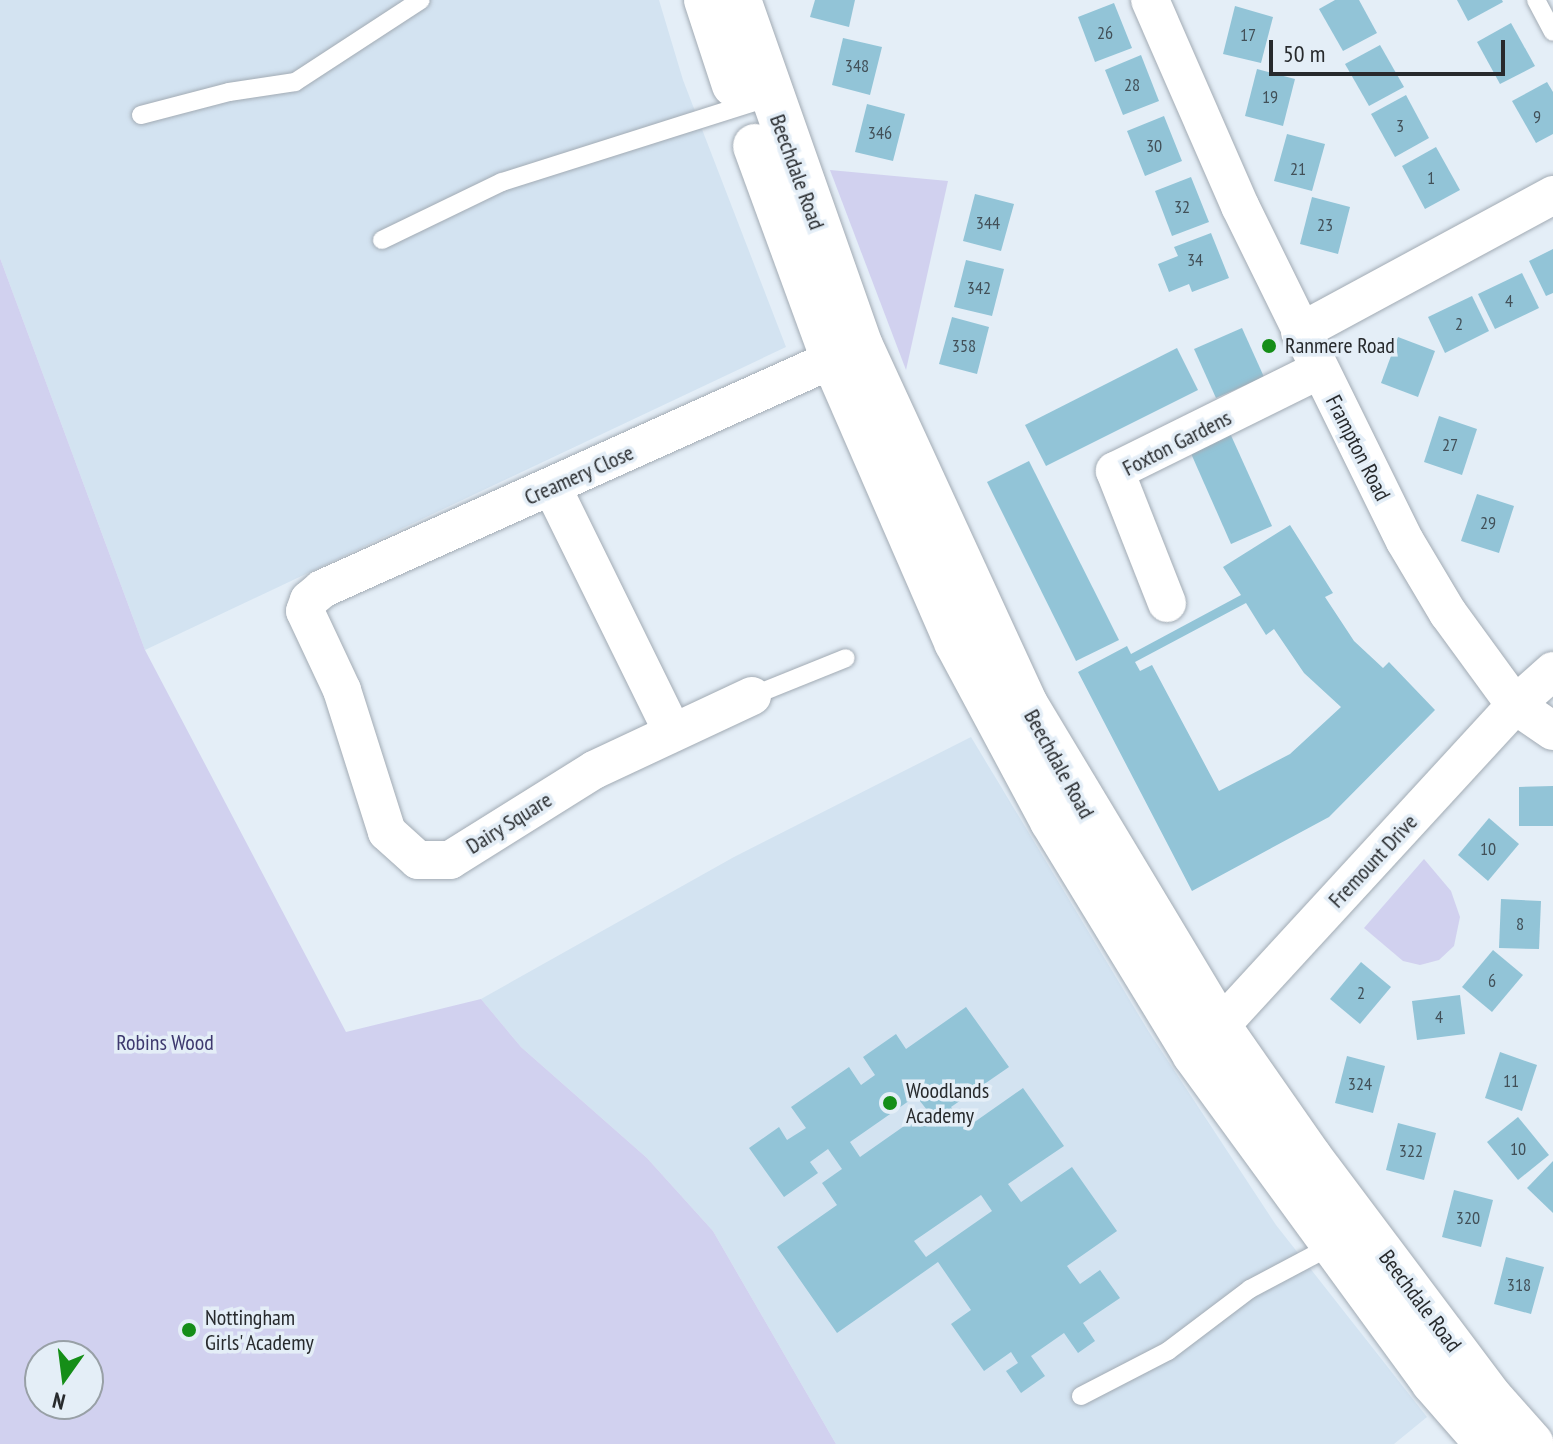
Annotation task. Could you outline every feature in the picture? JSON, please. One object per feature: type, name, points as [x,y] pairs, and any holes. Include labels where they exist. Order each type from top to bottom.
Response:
[{"type":"street","name":"Beechdale Road","points":[[706,0],[755,100],[956,642],[1052,821],[1207,1041],[1333,1245],[1433,1382],[1487,1444]]},
{"type":"street","name":"Beechdale Road","points":[[739,0],[755,100]]},
{"type":"street","name":"Frampton Road","points":[[1150,0],[1300,332],[1405,541],[1448,613],[1515,705],[1553,731]]},
{"type":"street","points":[[1300,332],[1553,195]]},
{"type":"street","name":"Creamery Close","points":[[305,611],[309,600],[322,589],[847,353]]},
{"type":"street","name":"Foxton Gardens","points":[[1167,603],[1115,471],[1319,370]]},
{"type":"street","points":[[552,487],[672,731]]},
{"type":"street","name":"Dairy Square","points":[[305,611],[342,690],[387,832],[418,860],[450,860],[594,770],[752,696]]},
{"type":"street","name":"Fremount Drive","points":[[1207,1041],[1515,705],[1553,671]]},
{"type":"street","name":"Beechdale Road","points":[[1207,1041],[1310,1157],[1492,1399],[1532,1444]]},
{"type":"lane","points":[[141,115],[229,92],[295,82],[421,0]]},
{"type":"lane","points":[[1536,0],[1553,32]]},
{"type":"lane","points":[[382,240],[502,182],[755,100]]},
{"type":"lane","points":[[752,696],[846,658]]},
{"type":"lane","points":[[1081,1396],[1168,1351],[1250,1289],[1333,1245]]},
{"type":"shaded area","points":[[0,0],[659,0],[683,80],[786,347],[145,650],[0,258]]},
{"type":"shaded area","name":"Woodlands Academy","points":[[971,737],[1149,1032],[1276,1225],[1427,1417],[1394,1444],[836,1444],[713,1231],[647,1158],[521,1047],[481,999],[734,857]]},
{"type":"green space","points":[[830,170],[948,181],[906,370]]},
{"type":"green space","name":"Robins Wood","points":[[0,258],[145,650],[346,1032],[481,999],[521,1047],[647,1158],[713,1231],[836,1444],[0,1444]]},
{"type":"green space","points":[[1424,859],[1451,891],[1460,917],[1454,946],[1439,960],[1420,965],[1403,961],[1364,928]]},
{"type":"building","points":[[815,0],[855,0],[849,27],[810,17]]},
{"type":"building","points":[[1335,0],[1359,0],[1377,33],[1343,51],[1319,9]]},
{"type":"building","points":[[1457,0],[1502,0],[1503,2],[1468,21]]},
{"type":"building","points":[[1114,3],[1132,48],[1095,62],[1078,17]]},
{"type":"building","points":[[1235,6],[1273,17],[1261,63],[1223,54]]},
{"type":"building","points":[[1511,23],[1535,66],[1500,84],[1477,42]]},
{"type":"building","points":[[843,38],[882,47],[870,95],[832,85]]},
{"type":"building","points":[[1380,45],[1404,87],[1369,106],[1345,64]]},
{"type":"building","points":[[1141,55],[1159,101],[1123,115],[1105,70]]},
{"type":"building","points":[[1257,69],[1295,79],[1283,126],[1245,116]]},
{"type":"building","points":[[1547,82],[1553,92],[1553,134],[1536,143],[1512,101]]},
{"type":"building","points":[[1406,95],[1429,138],[1395,157],[1371,114]]},
{"type":"building","points":[[867,104],[905,114],[893,161],[855,152]]},
{"type":"building","points":[[1164,116],[1182,161],[1145,176],[1127,131]]},
{"type":"building","points":[[1287,134],[1325,144],[1312,191],[1274,181]]},
{"type":"building","points":[[1436,147],[1460,190],[1425,209],[1402,166]]},
{"type":"building","points":[[1191,177],[1209,222],[1172,236],[1155,191]]},
{"type":"building","points":[[975,194],[1014,204],[1001,251],[963,241]]},
{"type":"building","points":[[1312,197],[1350,207],[1338,254],[1300,244]]},
{"type":"building","points":[[1211,233],[1229,278],[1192,292],[1189,284],[1169,292],[1158,264],[1178,256],[1174,247]]},
{"type":"building","points":[[1553,249],[1553,293],[1546,296],[1529,261]]},
{"type":"building","points":[[966,260],[1004,269],[992,316],[954,307]]},
{"type":"building","points":[[1522,273],[1539,308],[1495,329],[1478,294]]},
{"type":"building","points":[[1472,296],[1489,331],[1445,353],[1428,317]]},
{"type":"building","points":[[952,317],[989,327],[977,374],[939,364]]},
{"type":"building","points":[[1242,328],[1264,377],[1216,398],[1194,349]]},
{"type":"building","points":[[1398,337],[1435,351],[1418,397],[1381,383]]},
{"type":"building","points":[[1177,348],[1198,390],[1046,466],[1025,425]]},
{"type":"building","points":[[1439,416],[1477,429],[1462,475],[1424,462]]},
{"type":"building","points":[[1229,431],[1272,526],[1231,544],[1189,449]]},
{"type":"building","points":[[1029,461],[1119,640],[1076,661],[987,482]]},
{"type":"building","points":[[1477,494],[1514,506],[1499,553],[1461,541]]},
{"type":"building","points":[[1290,525],[1333,593],[1325,597],[1354,641],[1383,668],[1389,662],[1435,710],[1329,817],[1192,891],[1078,672],[1127,646],[1131,654],[1241,595],[1223,567]],"holes":[[[1246,603],[1266,635],[1274,629],[1304,673],[1341,707],[1290,754],[1219,791],[1152,665],[1140,671],[1135,662]]]},
{"type":"building","points":[[1553,786],[1553,826],[1519,826],[1519,787]]},
{"type":"building","points":[[1489,818],[1519,844],[1488,881],[1458,855]]},
{"type":"building","points":[[1501,899],[1541,901],[1539,949],[1499,948]]},
{"type":"building","points":[[1493,950],[1523,975],[1492,1012],[1462,987]]},
{"type":"building","points":[[1361,962],[1391,987],[1360,1024],[1330,999]]},
{"type":"building","points":[[1460,995],[1465,1034],[1417,1040],[1412,1001]]},
{"type":"building","points":[[966,1007],[1009,1067],[951,1107],[966,1128],[1023,1088],[1064,1146],[1008,1184],[1021,1202],[1072,1167],[1117,1231],[1067,1266],[1080,1284],[1100,1270],[1120,1298],[1083,1323],[1095,1341],[1078,1353],[1064,1333],[1031,1356],[1045,1376],[1021,1393],[1006,1371],[1018,1363],[1011,1352],[984,1371],[951,1324],[971,1310],[938,1262],[837,1333],[777,1247],[837,1205],[822,1183],[842,1169],[828,1149],[810,1162],[818,1173],[784,1197],[749,1148],[779,1127],[787,1140],[806,1128],[791,1107],[849,1067],[861,1085],[875,1075],[863,1057],[896,1034],[906,1049]],"holes":[[[916,1096],[927,1110],[860,1157],[850,1142]],[[981,1195],[992,1211],[926,1257],[914,1241]]]},
{"type":"building","points":[[1500,1052],[1537,1065],[1522,1111],[1485,1098]]},
{"type":"building","points":[[1347,1056],[1385,1066],[1373,1113],[1335,1103]]},
{"type":"building","points":[[1518,1117],[1549,1155],[1518,1180],[1487,1142]]},
{"type":"building","points":[[1398,1123],[1436,1133],[1424,1180],[1386,1170]]},
{"type":"building","points":[[1553,1161],[1553,1213],[1527,1188]]},
{"type":"building","points":[[1454,1190],[1493,1200],[1481,1247],[1442,1237]]},
{"type":"building","points":[[1506,1257],[1544,1267],[1531,1314],[1494,1304]]},
{"type":"place","name":"Ranmere Road","points":[[1269,346]]},
{"type":"place","name":"Woodlands Academy","points":[[890,1103]]},
{"type":"place","name":"Nottingham Girls' Academy","points":[[189,1330]]}]
